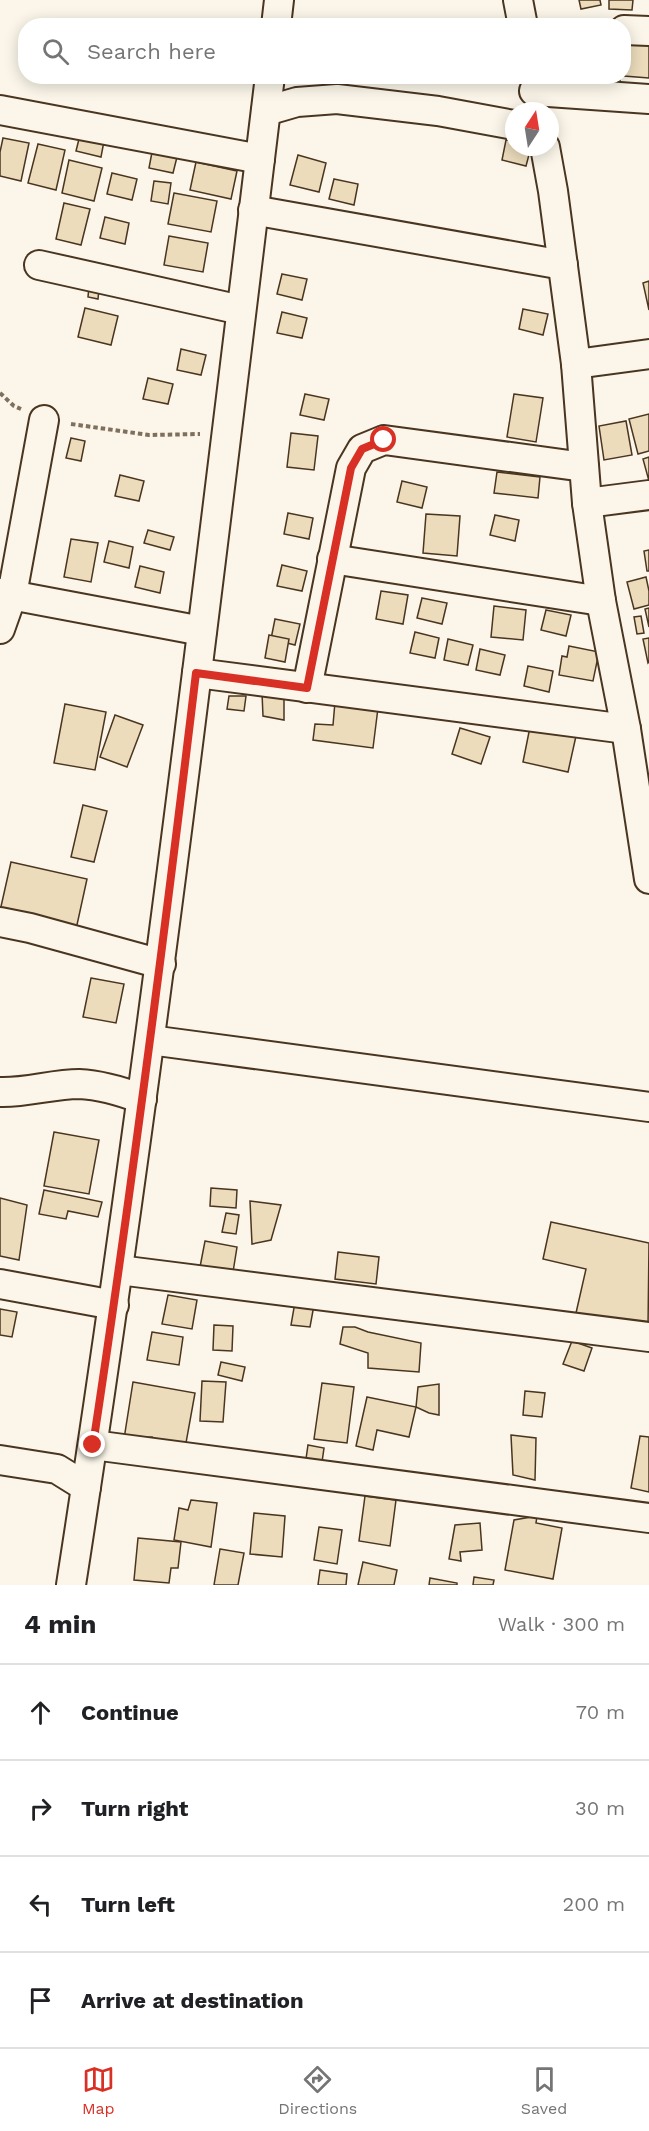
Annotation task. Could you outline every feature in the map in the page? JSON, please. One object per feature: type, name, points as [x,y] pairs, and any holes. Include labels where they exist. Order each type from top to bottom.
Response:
[{"type":"street","points":[[277,18],[279,0]]},
{"type":"street","points":[[631,30],[649,31]]},
{"type":"street","points":[[71,1585],[114,1305],[161,964],[269,84]]},
{"type":"street","points":[[534,93],[649,99]]},
{"type":"street","points":[[266,111],[297,102],[337,99],[438,111],[505,123]]},
{"type":"street","points":[[0,110],[260,159]]},
{"type":"street","points":[[546,156],[576,364],[587,503],[601,601],[626,729],[649,879]]},
{"type":"street","points":[[254,210],[563,265]]},
{"type":"street","points":[[39,266],[241,310]]},
{"type":"street","points":[[576,364],[649,354]]},
{"type":"street","points":[[0,629],[44,420]]},
{"type":"street","points":[[307,688],[351,468],[362,449],[384,440],[584,467]]},
{"type":"street","points":[[587,503],[649,495]]},
{"type":"street","points":[[332,559],[601,601]]},
{"type":"street","points":[[6,594],[202,631]]},
{"type":"street","points":[[196,673],[626,729]]},
{"type":"street","points":[[0,922],[161,964]]},
{"type":"street","points":[[150,1040],[649,1107]]},
{"type":"street","points":[[0,1092],[14,1093],[78,1084],[117,1090],[142,1099]]},
{"type":"street","points":[[119,1270],[649,1337]]},
{"type":"street","points":[[0,1284],[114,1305]]},
{"type":"street","points":[[93,1445],[649,1518]]},
{"type":"street","points":[[0,1460],[57,1468],[86,1487]]},
{"type":"path","points":[[0,393],[14,406],[44,420],[149,435],[226,434]]},
{"type":"building","points":[[579,0],[600,0],[601,5],[581,9]]},
{"type":"building","points":[[609,0],[633,0],[632,10],[609,9]]},
{"type":"building","points":[[631,41],[649,43],[649,78],[631,77]]},
{"type":"building","points":[[81,131],[105,136],[101,157],[76,151]]},
{"type":"building","points":[[3,138],[29,143],[21,181],[0,176],[0,152]]},
{"type":"building","points":[[38,144],[65,150],[56,190],[28,183]]},
{"type":"building","points":[[505,145],[505,156],[529,156],[526,166],[502,160]]},
{"type":"building","points":[[153,147],[178,153],[173,173],[149,168]]},
{"type":"building","points":[[298,155],[326,163],[319,192],[290,185]]},
{"type":"building","points":[[69,160],[102,168],[94,201],[62,193]]},
{"type":"building","points":[[196,162],[237,171],[231,199],[190,190]]},
{"type":"building","points":[[112,173],[137,179],[132,200],[107,194]]},
{"type":"building","points":[[334,179],[358,184],[354,205],[329,199]]},
{"type":"building","points":[[154,181],[171,183],[168,204],[151,201]]},
{"type":"building","points":[[174,193],[217,201],[211,232],[168,224]]},
{"type":"building","points":[[64,203],[90,209],[81,245],[56,239]]},
{"type":"building","points":[[105,217],[129,223],[125,244],[100,238]]},
{"type":"building","points":[[169,236],[208,243],[203,272],[164,265]]},
{"type":"building","points":[[282,274],[307,279],[302,300],[277,294]]},
{"type":"building","points":[[649,281],[649,310],[643,283]]},
{"type":"building","points":[[89,286],[99,288],[98,299],[88,297]]},
{"type":"building","points":[[85,308],[118,316],[111,345],[78,337]]},
{"type":"building","points":[[523,309],[548,314],[543,335],[519,329]]},
{"type":"building","points":[[282,312],[307,318],[302,338],[277,333]]},
{"type":"building","points":[[181,349],[206,355],[201,375],[177,370]]},
{"type":"building","points":[[148,378],[173,384],[168,404],[143,399]]},
{"type":"building","points":[[305,394],[329,399],[324,420],[300,415]]},
{"type":"building","points":[[514,394],[543,398],[536,442],[507,437]]},
{"type":"building","points":[[649,414],[649,451],[638,454],[629,419]]},
{"type":"building","points":[[626,421],[632,455],[604,460],[599,426]]},
{"type":"building","points":[[291,433],[318,436],[314,470],[287,467]]},
{"type":"building","points":[[71,438],[85,441],[81,461],[66,458]]},
{"type":"building","points":[[649,457],[649,481],[643,459]]},
{"type":"building","points":[[497,472],[540,477],[538,498],[494,493]]},
{"type":"building","points":[[120,475],[144,481],[139,501],[115,496]]},
{"type":"building","points":[[402,481],[427,487],[422,508],[397,502]]},
{"type":"building","points":[[288,513],[313,518],[309,539],[284,534]]},
{"type":"building","points":[[426,514],[460,516],[457,556],[423,553]]},
{"type":"building","points":[[495,515],[519,520],[515,541],[490,535]]},
{"type":"building","points":[[148,530],[174,537],[170,550],[144,543]]},
{"type":"building","points":[[71,539],[98,543],[91,582],[64,577]]},
{"type":"building","points":[[109,541],[133,547],[129,568],[104,562]]},
{"type":"building","points":[[649,550],[649,571],[647,571],[644,551]]},
{"type":"building","points":[[282,565],[307,571],[302,591],[277,586]]},
{"type":"building","points":[[140,566],[164,572],[160,593],[135,587]]},
{"type":"building","points":[[646,577],[649,605],[634,609],[627,582]]},
{"type":"building","points":[[381,591],[408,595],[403,624],[376,619]]},
{"type":"building","points":[[422,598],[447,603],[442,624],[417,618]]},
{"type":"building","points":[[494,606],[526,610],[523,640],[491,637]]},
{"type":"building","points":[[649,608],[649,627],[645,609]]},
{"type":"building","points":[[546,610],[571,615],[566,636],[541,630]]},
{"type":"building","points":[[641,616],[644,633],[637,634],[634,617]]},
{"type":"building","points":[[275,619],[300,624],[295,645],[271,639]]},
{"type":"building","points":[[415,632],[439,638],[435,658],[410,653]]},
{"type":"building","points":[[269,635],[289,639],[285,662],[265,658]]},
{"type":"building","points":[[649,638],[649,662],[648,663],[643,639]]},
{"type":"building","points":[[448,639],[473,645],[468,665],[444,660]]},
{"type":"building","points":[[569,646],[599,652],[593,681],[559,675],[562,656],[567,657]]},
{"type":"building","points":[[480,649],[505,655],[500,675],[476,670]]},
{"type":"building","points":[[528,666],[553,671],[549,692],[524,686]]},
{"type":"building","points":[[262,693],[284,698],[284,720],[263,716]]},
{"type":"building","points":[[229,696],[246,696],[244,711],[227,709]]},
{"type":"building","points":[[335,702],[378,708],[373,748],[313,740],[315,724],[333,725]]},
{"type":"building","points":[[65,704],[106,712],[95,770],[54,763]]},
{"type":"building","points":[[115,715],[143,725],[127,767],[100,757]]},
{"type":"building","points":[[530,727],[576,736],[568,772],[523,762]]},
{"type":"building","points":[[460,728],[490,737],[481,764],[452,754]]},
{"type":"building","points":[[83,805],[107,811],[94,862],[71,857]]},
{"type":"building","points":[[11,862],[87,879],[75,934],[0,911]]},
{"type":"building","points":[[91,978],[124,984],[116,1023],[83,1017]]},
{"type":"building","points":[[54,1132],[99,1140],[89,1194],[44,1186]]},
{"type":"building","points":[[211,1188],[237,1190],[236,1208],[210,1206]]},
{"type":"building","points":[[44,1190],[102,1202],[98,1217],[68,1211],[66,1219],[39,1214]]},
{"type":"building","points":[[0,1198],[27,1205],[19,1260],[0,1256]]},
{"type":"building","points":[[250,1201],[281,1205],[271,1240],[252,1244]]},
{"type":"building","points":[[226,1213],[239,1215],[236,1234],[222,1232]]},
{"type":"building","points":[[551,1222],[649,1243],[648,1328],[576,1313],[586,1269],[543,1259]]},
{"type":"building","points":[[205,1241],[237,1247],[233,1272],[200,1267]]},
{"type":"building","points":[[338,1252],[379,1257],[376,1284],[335,1279]]},
{"type":"building","points":[[168,1295],[197,1300],[192,1329],[162,1324]]},
{"type":"building","points":[[295,1302],[314,1305],[310,1327],[291,1325]]},
{"type":"building","points":[[0,1309],[17,1312],[12,1337],[0,1335]]},
{"type":"building","points":[[214,1325],[233,1326],[232,1351],[213,1350]]},
{"type":"building","points":[[343,1327],[355,1327],[421,1343],[419,1372],[368,1368],[368,1353],[340,1344]]},
{"type":"building","points":[[152,1332],[183,1337],[179,1365],[147,1360]]},
{"type":"building","points":[[572,1341],[592,1348],[584,1371],[563,1364]]},
{"type":"building","points":[[221,1362],[245,1367],[242,1381],[218,1375]]},
{"type":"building","points":[[202,1381],[226,1382],[223,1422],[200,1421]]},
{"type":"building","points":[[133,1382],[195,1393],[184,1454],[150,1448],[152,1437],[124,1439]]},
{"type":"building","points":[[322,1383],[354,1387],[347,1443],[314,1439]]},
{"type":"building","points":[[439,1384],[439,1415],[416,1407],[418,1387]]},
{"type":"building","points":[[525,1391],[545,1393],[542,1417],[523,1415]]},
{"type":"building","points":[[367,1397],[416,1407],[409,1437],[377,1430],[373,1450],[356,1446]]},
{"type":"building","points":[[511,1435],[536,1438],[535,1480],[513,1475]]},
{"type":"building","points":[[640,1436],[649,1437],[649,1492],[631,1488]]},
{"type":"building","points":[[308,1445],[324,1448],[322,1462],[306,1459]]},
{"type":"building","points":[[365,1496],[396,1500],[390,1546],[359,1541]]},
{"type":"building","points":[[191,1500],[217,1503],[211,1547],[174,1540],[179,1508],[188,1510]]},
{"type":"building","points":[[254,1513],[285,1516],[282,1557],[250,1554]]},
{"type":"building","points":[[537,1516],[536,1523],[562,1528],[553,1579],[505,1570],[514,1520]]},
{"type":"building","points":[[480,1523],[482,1550],[460,1552],[461,1561],[449,1559],[455,1525]]},
{"type":"building","points":[[319,1527],[342,1530],[337,1564],[314,1560]]},
{"type":"building","points":[[138,1538],[181,1542],[178,1568],[171,1568],[169,1583],[134,1580]]},
{"type":"building","points":[[220,1549],[244,1553],[238,1585],[214,1585]]},
{"type":"building","points":[[363,1562],[397,1570],[394,1585],[358,1585]]},
{"type":"building","points":[[320,1570],[347,1574],[346,1585],[318,1585]]},
{"type":"building","points":[[474,1577],[494,1580],[493,1585],[473,1585]]},
{"type":"building","points":[[430,1578],[457,1583],[457,1585],[429,1585]]},
{"type":"route","points":[[93,1445],[161,964],[196,673],[307,688],[351,468],[362,449],[384,440]]}]
